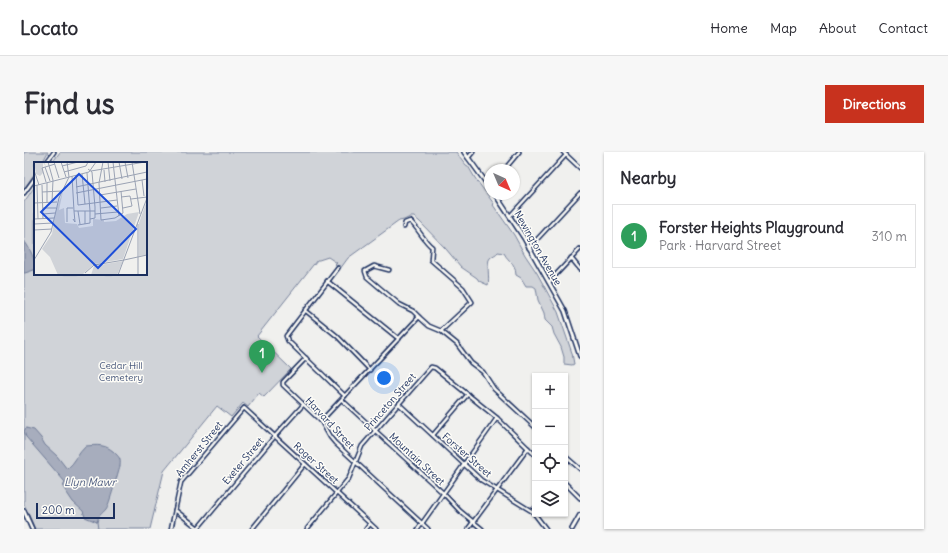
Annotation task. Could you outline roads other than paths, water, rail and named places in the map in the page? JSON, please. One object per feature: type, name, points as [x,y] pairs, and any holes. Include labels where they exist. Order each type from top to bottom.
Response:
[{"type":"main road","points":[[464,152],[484,179]]},
{"type":"main road","name":"Newington Avenue","points":[[498,200],[530,248],[568,318],[580,356]]},
{"type":"main road","points":[[24,511],[32,529]]},
{"type":"main road","points":[[572,529],[580,515]]},
{"type":"street","points":[[47,162],[54,152]]},
{"type":"street","points":[[468,158],[473,152]]},
{"type":"street","points":[[509,164],[519,152]]},
{"type":"street","points":[[563,152],[580,168]]},
{"type":"street","points":[[510,216],[566,155]]},
{"type":"street","points":[[24,193],[34,179]]},
{"type":"street","points":[[530,248],[580,193]]},
{"type":"street","points":[[404,227],[405,223],[410,221],[417,228],[426,242],[432,247],[431,260],[463,288],[472,302],[441,331]]},
{"type":"street","points":[[548,282],[580,249]]},
{"type":"street","points":[[571,258],[580,269]]},
{"type":"street","points":[[389,270],[374,266],[365,271],[367,277],[394,300],[413,311],[429,326],[441,331],[457,344],[471,364],[483,372],[494,389],[532,424]]},
{"type":"street","points":[[338,268],[286,336],[288,341],[345,396]]},
{"type":"street","points":[[327,281],[399,339]]},
{"type":"street","points":[[305,310],[337,336],[370,370]]},
{"type":"street","points":[[321,421],[419,317]]},
{"type":"street","name":"Harvard Street","points":[[306,358],[282,383],[284,386],[321,421],[330,437],[428,529]]},
{"type":"street","name":"Princeton Street","points":[[307,529],[349,478],[362,446],[431,367],[468,394]]},
{"type":"street","points":[[433,435],[468,394],[497,418],[532,452]]},
{"type":"street","name":"Mountain Street","points":[[342,400],[482,529]]},
{"type":"street","name":"Forster Street","points":[[399,404],[481,480],[532,511]]},
{"type":"street","name":"Exeter Street","points":[[198,529],[274,436],[303,405]]},
{"type":"street","name":"Roger Street","points":[[245,408],[376,529]]},
{"type":"street","name":"Amherst Street","points":[[171,529],[181,482],[241,410],[245,408]]},
{"type":"street","points":[[418,529],[497,418]]},
{"type":"street","points":[[468,529],[528,448]]},
{"type":"street","points":[[568,459],[580,469]]},
{"type":"street","points":[[252,529],[305,464]]},
{"type":"street","points":[[568,487],[580,498]]},
{"type":"street","points":[[175,510],[198,529]]},
{"type":"street","name":"Forster Street","points":[[537,517],[546,529]]},
{"type":"street","points":[[366,529],[370,524]]},
{"type":"water","points":[[24,240],[32,254],[34,262],[34,270],[25,273],[24,273]]},
{"type":"water","name":"Llyn Mawr","points":[[26,428],[34,430],[45,445],[57,456],[67,469],[86,446],[104,446],[111,449],[120,459],[120,466],[107,507],[99,516],[97,522],[85,517],[83,511],[73,502],[63,487],[65,482],[26,437],[24,431]]},
{"type":"waterway","points":[[97,522],[98,529]]},
{"type":"place","name":"Forster Heights Playground","points":[[262,373]]},
{"type":"park label","name":"Cedar Hill Cemetery","points":[[121,370]]}]
